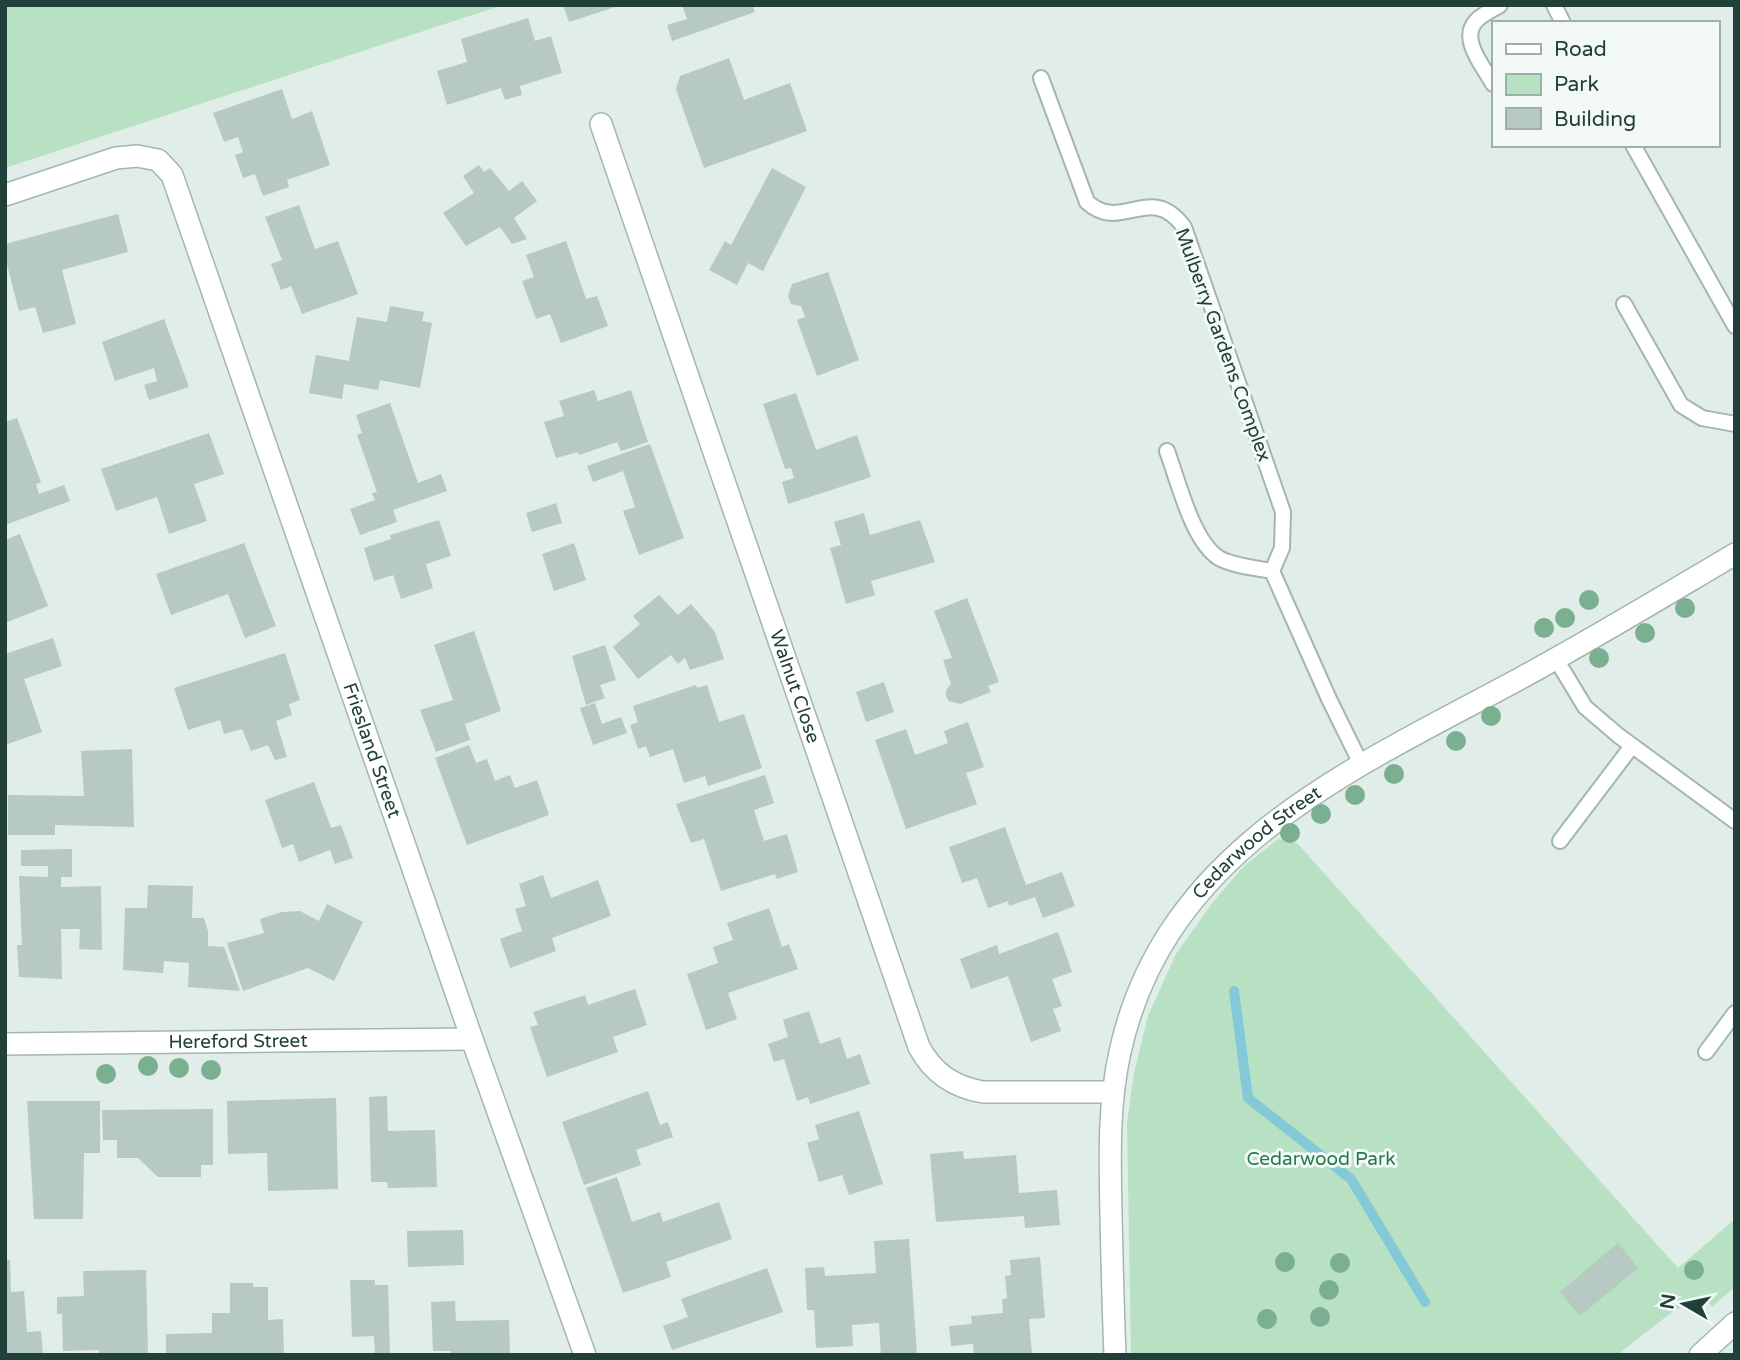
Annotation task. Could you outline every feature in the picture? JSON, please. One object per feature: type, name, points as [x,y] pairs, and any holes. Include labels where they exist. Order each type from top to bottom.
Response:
[{"type":"street","name":"Walnut Close","points":[[601,124],[919,1047],[935,1070],[946,1079],[970,1090],[1113,1092]]},
{"type":"street","name":"Friesland Street","points":[[5,195],[116,158],[148,157],[158,160],[172,175],[472,1039],[585,1355]]},
{"type":"street","name":"Cedarwood Street","points":[[1115,1355],[1109,1140],[1113,1092],[1120,1050],[1132,1010],[1169,933],[1190,903],[1239,849],[1267,826],[1361,765],[1556,659],[1735,554]]},
{"type":"street","name":"Hereford Street","points":[[5,1044],[472,1039]]},
{"type":"street","points":[[1700,1355],[1735,1323]]},
{"type":"lane","points":[[1492,83],[1471,45],[1470,34],[1478,18],[1500,5]]},
{"type":"lane","points":[[1553,5],[1562,21]]},
{"type":"lane","name":"Mulberry Gardens Complex","points":[[1041,78],[1087,202],[1102,213],[1110,215],[1148,206],[1161,208],[1170,212],[1184,228],[1283,512],[1282,548],[1272,571]]},
{"type":"lane","points":[[1634,147],[1735,326]]},
{"type":"lane","points":[[1624,304],[1681,405],[1702,418],[1735,424]]},
{"type":"lane","points":[[1167,450],[1198,534],[1210,550],[1221,559],[1272,571],[1361,765]]},
{"type":"lane","points":[[1556,659],[1585,707],[1632,746],[1735,821]]},
{"type":"lane","points":[[1560,841],[1632,746]]},
{"type":"lane","points":[[1706,1052],[1735,1013]]},
{"type":"green space","points":[[5,5],[503,5],[5,168]]},
{"type":"green space","name":"Cedarwood Park","points":[[1278,839],[1297,843],[1678,1268],[1735,1219],[1735,1287],[1712,1307],[1708,1302],[1676,1309],[1622,1351],[1621,1355],[1131,1355],[1127,1123],[1134,1073],[1148,1016],[1176,954],[1213,902],[1243,867]]},
{"type":"building","points":[[563,5],[618,5],[618,6],[569,22]]},
{"type":"building","points":[[682,5],[752,5],[755,12],[672,41],[667,25],[687,19]]},
{"type":"building","points":[[528,18],[535,41],[551,36],[562,73],[520,86],[522,95],[505,100],[501,88],[447,105],[437,71],[467,62],[461,39]]},
{"type":"building","points":[[729,58],[744,100],[790,83],[807,131],[704,168],[676,89],[680,76]]},
{"type":"building","points":[[282,89],[292,119],[312,111],[330,165],[287,180],[289,187],[263,196],[255,174],[243,178],[235,155],[243,152],[238,137],[224,142],[213,113]]},
{"type":"building","points":[[479,165],[484,172],[490,168],[509,191],[522,181],[537,201],[514,218],[527,239],[512,244],[500,227],[466,246],[443,213],[474,193],[463,176]]},
{"type":"building","points":[[772,168],[806,187],[763,271],[748,263],[737,285],[709,270],[725,241],[731,245]]},
{"type":"building","points":[[299,205],[315,249],[338,241],[358,294],[302,314],[291,286],[281,290],[271,264],[282,260],[265,217]]},
{"type":"building","points":[[118,214],[128,252],[62,270],[76,324],[43,333],[35,307],[19,311],[5,257],[5,244]]},
{"type":"building","points":[[566,241],[586,299],[597,296],[608,326],[561,343],[550,314],[536,319],[522,281],[534,277],[526,255]]},
{"type":"building","points":[[828,272],[859,360],[817,376],[797,320],[805,317],[801,306],[791,304],[788,296],[792,284]]},
{"type":"building","points":[[390,306],[424,312],[422,321],[432,323],[420,388],[380,380],[378,390],[344,384],[342,399],[309,393],[316,355],[349,361],[357,317],[387,322]]},
{"type":"building","points":[[164,319],[189,387],[149,400],[144,385],[157,381],[154,368],[115,381],[102,342]]},
{"type":"building","points":[[594,390],[598,401],[631,390],[648,442],[621,451],[617,442],[579,455],[578,452],[556,458],[544,422],[564,416],[559,401]]},
{"type":"building","points":[[796,393],[816,450],[857,435],[871,477],[788,504],[782,482],[794,478],[791,468],[785,469],[763,404]]},
{"type":"building","points":[[390,403],[418,483],[441,474],[447,491],[393,510],[397,522],[360,535],[350,509],[375,500],[372,493],[377,492],[357,435],[362,433],[356,415]]},
{"type":"building","points":[[17,418],[41,482],[36,484],[39,494],[64,485],[70,501],[5,525],[5,422]]},
{"type":"building","points":[[209,433],[224,474],[194,484],[207,521],[169,534],[157,497],[116,511],[101,469]]},
{"type":"building","points":[[650,444],[684,538],[639,555],[623,511],[635,507],[623,471],[593,482],[587,466]]},
{"type":"building","points":[[556,503],[562,523],[532,532],[526,513]]},
{"type":"building","points":[[864,513],[870,535],[920,520],[935,562],[871,581],[875,595],[846,604],[830,548],[841,545],[834,522]]},
{"type":"building","points":[[439,520],[451,556],[426,564],[433,588],[401,599],[393,575],[374,581],[364,548],[391,539],[390,535]]},
{"type":"building","points":[[20,534],[48,606],[5,623],[5,540]]},
{"type":"building","points":[[244,543],[276,626],[245,638],[228,594],[171,615],[156,574]]},
{"type":"building","points":[[574,543],[586,580],[554,591],[542,554]]},
{"type":"building","points":[[659,595],[678,615],[691,604],[715,632],[724,659],[690,670],[685,658],[678,664],[671,655],[638,679],[613,647],[640,624],[633,616]]},
{"type":"building","points":[[967,598],[999,682],[988,686],[991,692],[960,704],[949,701],[946,696],[946,690],[951,684],[943,660],[952,658],[934,611]]},
{"type":"building","points":[[474,631],[501,711],[465,724],[470,740],[436,752],[420,710],[453,700],[434,645]]},
{"type":"building","points":[[53,638],[62,666],[24,679],[42,732],[5,745],[5,654]]},
{"type":"building","points":[[605,645],[616,680],[600,685],[605,698],[586,705],[572,656]]},
{"type":"building","points":[[285,653],[300,700],[289,704],[292,715],[276,721],[287,757],[275,760],[268,745],[251,751],[242,729],[224,734],[220,720],[188,730],[174,688]]},
{"type":"building","points":[[884,682],[894,712],[866,722],[856,692]]},
{"type":"building","points":[[696,685],[697,688],[707,685],[719,722],[744,714],[762,768],[708,786],[705,776],[684,783],[673,749],[650,757],[646,746],[638,749],[630,725],[638,722],[633,706]]},
{"type":"building","points":[[595,703],[602,724],[621,717],[627,733],[593,745],[580,708]]},
{"type":"building","points":[[968,722],[984,767],[966,773],[977,804],[906,829],[875,740],[906,729],[915,755],[948,743],[944,731]]},
{"type":"building","points":[[469,745],[476,763],[487,759],[495,781],[510,775],[515,788],[537,780],[549,815],[467,845],[435,758]]},
{"type":"building","points":[[132,749],[134,827],[55,825],[55,835],[8,835],[8,795],[84,796],[81,751]]},
{"type":"building","points":[[765,775],[774,803],[754,810],[764,841],[787,834],[798,872],[777,879],[775,874],[721,891],[704,839],[691,843],[676,804]]},
{"type":"building","points":[[314,782],[331,828],[341,825],[353,858],[335,864],[330,850],[299,862],[293,844],[282,848],[265,800]]},
{"type":"building","points":[[1005,827],[1026,885],[1062,872],[1075,906],[1043,918],[1035,897],[1009,906],[1008,901],[988,908],[977,878],[962,883],[949,847]]},
{"type":"building","points":[[72,849],[72,877],[61,877],[61,887],[101,886],[102,950],[79,949],[80,929],[61,929],[62,979],[19,977],[17,945],[22,945],[19,876],[48,877],[48,866],[21,866],[21,850]]},
{"type":"building","points":[[543,875],[551,898],[598,880],[611,916],[552,938],[556,951],[510,968],[500,939],[522,931],[515,909],[526,906],[519,884]]},
{"type":"building","points":[[148,885],[193,886],[192,918],[204,918],[208,931],[208,946],[224,947],[240,991],[188,987],[189,963],[164,961],[163,973],[123,970],[125,908],[147,908]]},
{"type":"building","points":[[327,904],[363,922],[334,981],[308,968],[243,991],[227,943],[264,933],[260,919],[282,912],[300,911],[319,921]]},
{"type":"building","points":[[769,908],[782,947],[789,944],[798,969],[728,993],[737,1019],[706,1030],[687,974],[718,963],[713,947],[733,940],[727,923]]},
{"type":"building","points":[[1058,932],[1072,972],[1052,979],[1062,1006],[1053,1009],[1061,1031],[1031,1042],[1008,976],[971,989],[960,959],[997,945],[999,954]]},
{"type":"building","points":[[635,989],[647,1025],[613,1037],[618,1052],[547,1077],[530,1027],[538,1025],[533,1012],[585,995],[588,1005]]},
{"type":"building","points":[[809,1011],[820,1044],[840,1037],[847,1059],[860,1054],[870,1084],[810,1104],[808,1097],[797,1101],[784,1059],[774,1062],[768,1044],[788,1037],[783,1020]]},
{"type":"building","points":[[648,1091],[660,1125],[668,1122],[673,1137],[636,1150],[641,1165],[584,1185],[562,1122]]},
{"type":"building","points":[[387,1096],[388,1131],[435,1130],[437,1187],[388,1188],[387,1182],[371,1182],[369,1097]]},
{"type":"building","points":[[336,1098],[338,1189],[268,1191],[267,1153],[228,1154],[227,1101]]},
{"type":"building","points":[[27,1101],[100,1101],[100,1153],[84,1153],[83,1219],[34,1219]]},
{"type":"building","points":[[213,1109],[213,1165],[201,1165],[201,1177],[158,1177],[138,1158],[117,1158],[117,1140],[103,1140],[102,1110]]},
{"type":"building","points":[[859,1111],[883,1184],[849,1195],[842,1175],[819,1182],[807,1143],[819,1139],[815,1125]]},
{"type":"building","points":[[963,1151],[964,1159],[1016,1155],[1019,1193],[1057,1190],[1060,1225],[1025,1228],[1024,1216],[936,1222],[930,1154]]},
{"type":"building","points":[[617,1177],[632,1222],[660,1212],[663,1222],[719,1202],[732,1239],[666,1262],[671,1277],[623,1293],[586,1188]]},
{"type":"building","points":[[463,1230],[464,1265],[408,1267],[407,1231]]},
{"type":"building","points":[[909,1239],[917,1355],[881,1355],[879,1323],[852,1325],[853,1346],[816,1348],[814,1310],[807,1310],[805,1268],[824,1267],[825,1276],[876,1273],[874,1241]]},
{"type":"building","points":[[1618,1243],[1638,1268],[1580,1316],[1560,1292]]},
{"type":"building","points":[[1040,1257],[1045,1318],[1029,1319],[1032,1355],[974,1355],[973,1344],[951,1346],[949,1326],[972,1324],[971,1316],[1003,1313],[1002,1299],[1007,1298],[1005,1276],[1011,1275],[1010,1260]]},
{"type":"building","points":[[5,1260],[10,1260],[11,1292],[24,1291],[27,1332],[41,1331],[43,1355],[5,1355]]},
{"type":"building","points":[[767,1268],[783,1312],[672,1350],[663,1326],[688,1317],[681,1299]]},
{"type":"building","points":[[146,1270],[148,1355],[99,1355],[99,1350],[63,1351],[62,1314],[57,1314],[57,1297],[84,1296],[83,1271]]},
{"type":"building","points":[[350,1280],[375,1280],[375,1285],[388,1285],[390,1355],[375,1355],[374,1336],[352,1337]]},
{"type":"building","points":[[230,1283],[253,1283],[253,1287],[268,1287],[268,1320],[283,1319],[284,1355],[166,1355],[166,1334],[212,1333],[212,1313],[230,1313]]},
{"type":"building","points":[[455,1301],[456,1321],[509,1320],[510,1355],[451,1355],[451,1351],[433,1351],[431,1302]]},
{"type":"waterway","points":[[1234,991],[1248,1098],[1351,1179],[1425,1302]]}]
